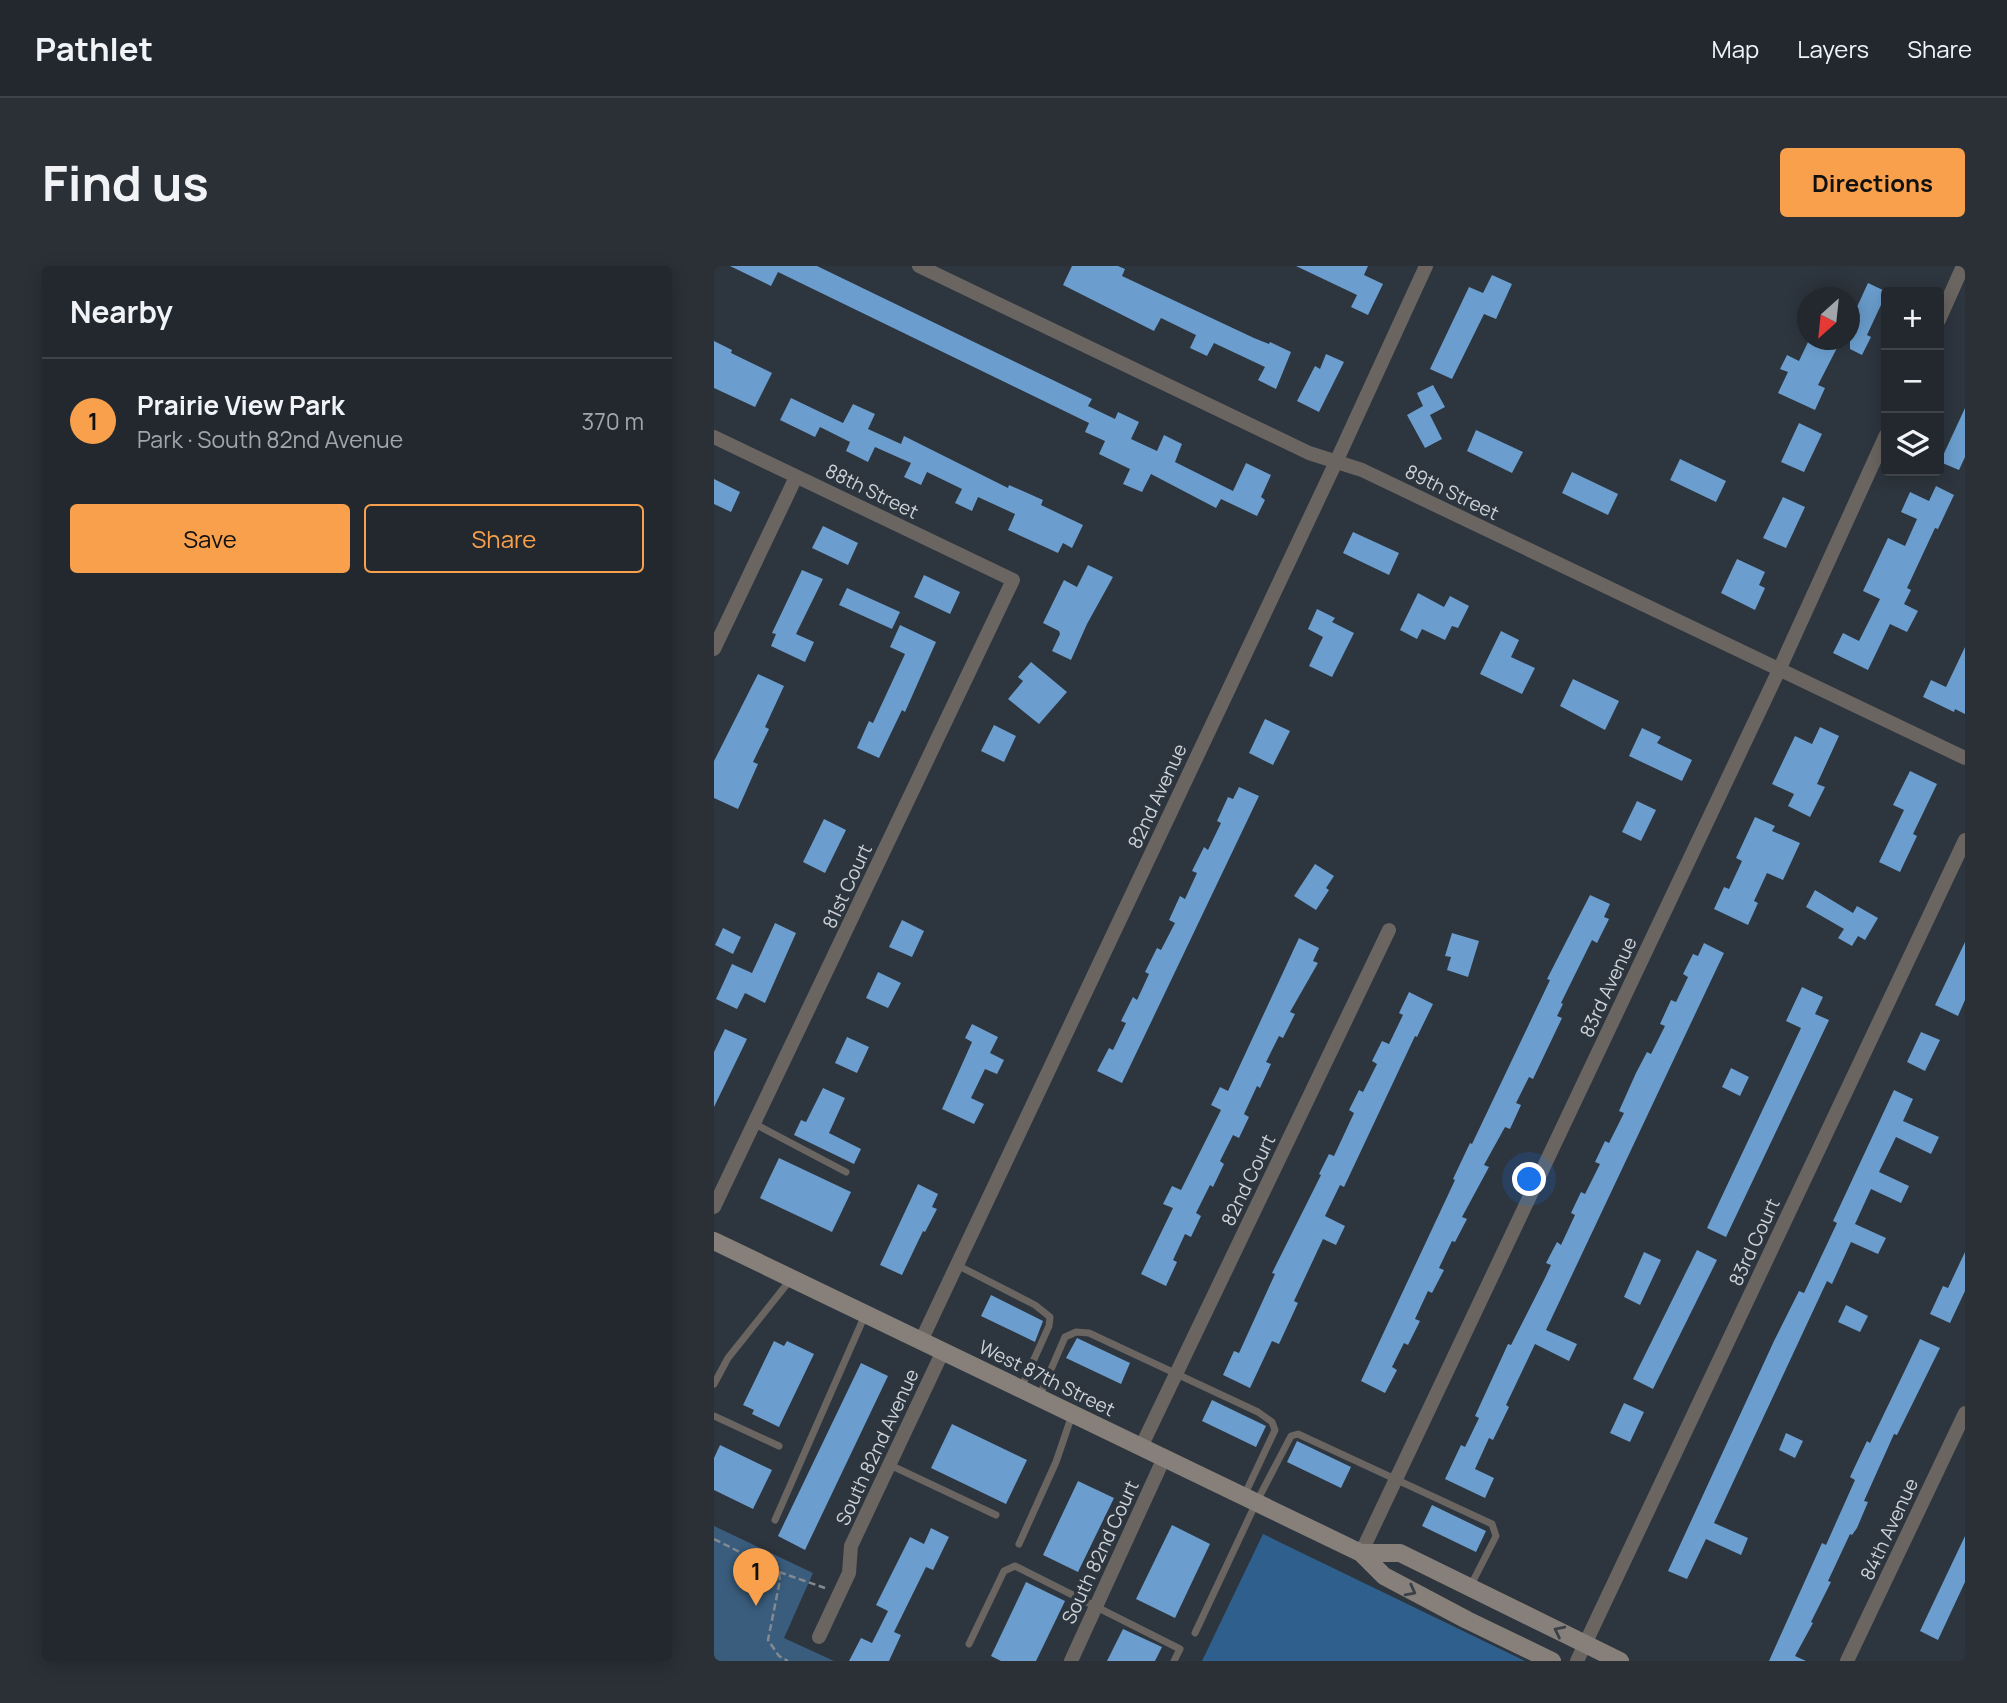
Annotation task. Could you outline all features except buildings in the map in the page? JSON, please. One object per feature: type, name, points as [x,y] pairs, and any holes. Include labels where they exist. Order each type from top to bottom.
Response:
[{"type":"main road","name":"West 87th Street","points":[[714,1241],[1361,1553],[1384,1576],[1552,1661]]},
{"type":"main road","name":"West 87th Street","points":[[1361,1553],[1400,1553],[1620,1661]]},
{"type":"street","name":"89th Street","points":[[919,266],[1308,453],[1362,470],[1965,758]]},
{"type":"street","name":"82nd Avenue","points":[[921,1341],[1426,266]]},
{"type":"street","points":[[1944,309],[1964,266]]},
{"type":"street","name":"88th Street","points":[[714,437],[1013,580]]},
{"type":"street","name":"83rd Avenue","points":[[1361,1553],[1779,670],[1881,446]]},
{"type":"street","points":[[714,649],[796,477]]},
{"type":"street","name":"81st Court","points":[[714,1207],[1013,580]]},
{"type":"street","name":"83rd Court","points":[[1577,1661],[1965,840]]},
{"type":"street","name":"82nd Court","points":[[1141,1447],[1389,930]]},
{"type":"street","name":"South 82nd Avenue","points":[[818,1637],[849,1573],[852,1546],[943,1351]]},
{"type":"street","name":"84th Avenue","points":[[1847,1661],[1965,1413]]},
{"type":"street","name":"South 82nd Court","points":[[1071,1661],[1164,1458]]},
{"type":"lane","points":[[755,1124],[846,1172]]},
{"type":"lane","points":[[957,1265],[1035,1305],[1050,1317],[1049,1326],[1021,1389]]},
{"type":"lane","points":[[714,1384],[728,1358],[792,1279]]},
{"type":"lane","points":[[775,1520],[866,1314]]},
{"type":"lane","points":[[1039,1398],[1065,1337],[1076,1332],[1088,1333],[1258,1412],[1272,1422],[1275,1430],[1250,1500],[1195,1633]]},
{"type":"lane","points":[[1019,1544],[1056,1462],[1073,1414]]},
{"type":"lane","points":[[714,1416],[779,1446]]},
{"type":"lane","points":[[1250,1500],[1291,1436],[1298,1434],[1492,1524],[1496,1536],[1469,1587]]},
{"type":"lane","points":[[889,1465],[996,1515]]},
{"type":"lane","points":[[969,1644],[1004,1571],[1015,1566],[1180,1649],[1174,1661]]},
{"type":"path","points":[[714,1539],[779,1572],[839,1593]]},
{"type":"path","points":[[779,1572],[780,1580],[768,1640],[779,1656],[788,1661]]},
{"type":"shaded area","points":[[714,1526],[813,1573],[784,1638],[834,1661],[714,1661]]},
{"type":"shaded area","points":[[1263,1534],[1525,1661],[1202,1661]]},
{"type":"place","name":"Prairie View Park","points":[[756,1606]]}]
